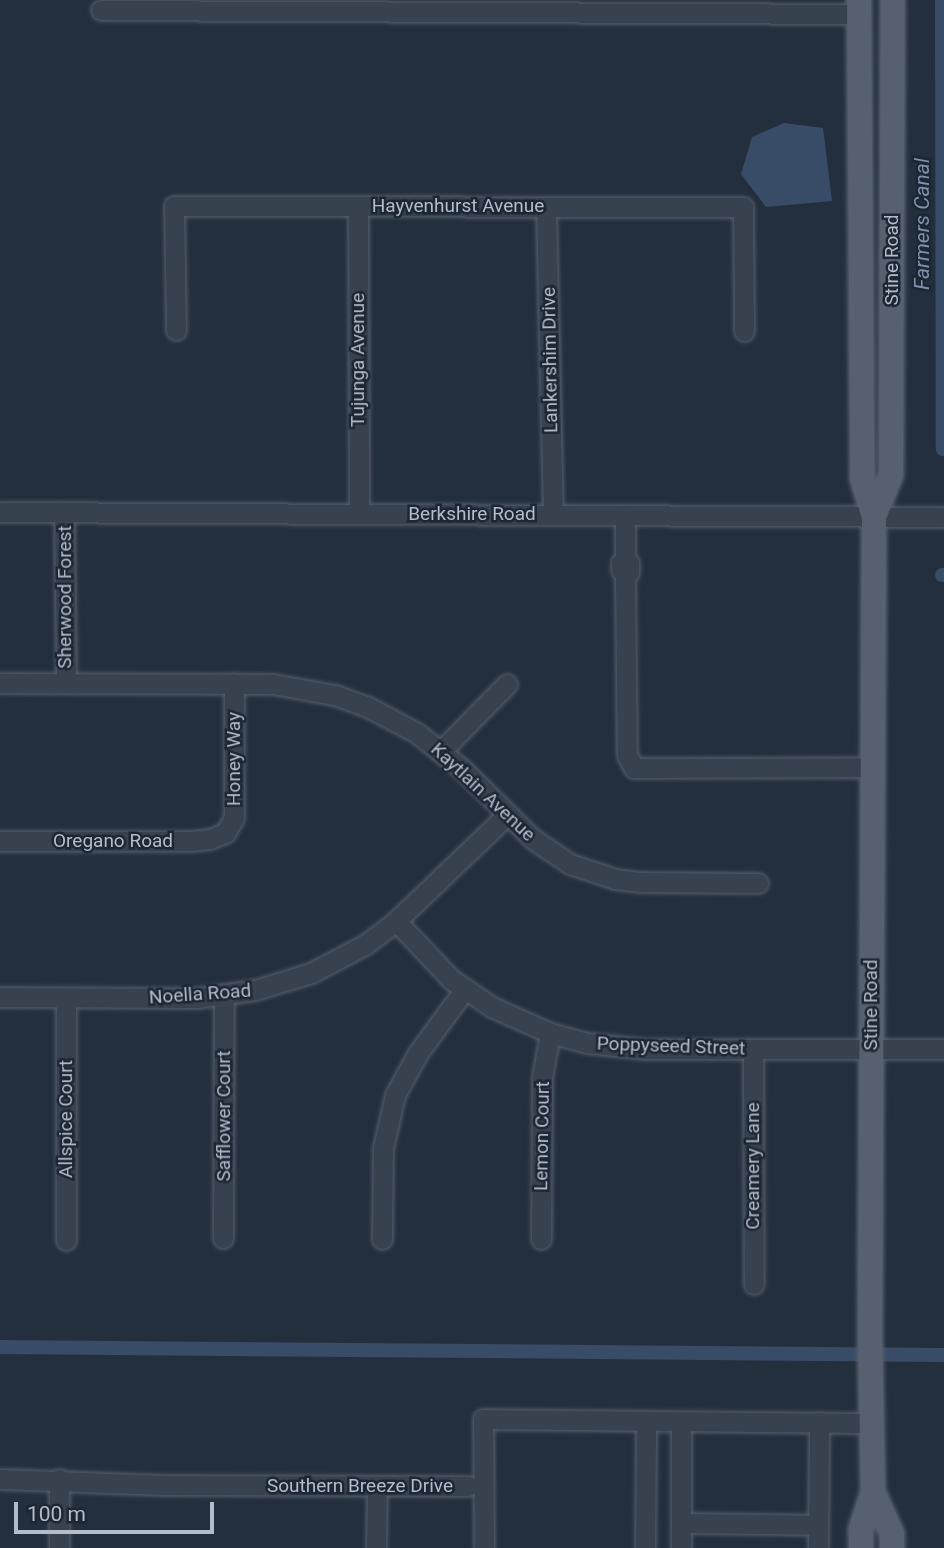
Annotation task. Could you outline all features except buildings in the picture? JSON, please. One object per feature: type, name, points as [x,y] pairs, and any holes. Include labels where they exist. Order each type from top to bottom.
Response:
[{"type":"main road","name":"Stine Road","points":[[874,517],[891,475],[893,0]]},
{"type":"main road","name":"Stine Road","points":[[859,7],[862,478],[874,517],[870,1337],[873,1492],[861,1530],[861,1548]]},
{"type":"main road","name":"Stine Road","points":[[873,1492],[892,1534],[892,1548]]},
{"type":"street","points":[[101,10],[454,6],[805,13],[859,7]]},
{"type":"street","name":"Hayvenhurst Avenue","points":[[176,330],[174,206],[546,206],[743,207],[744,331]]},
{"type":"street","name":"Tujunga Avenue","points":[[358,206],[359,514]]},
{"type":"street","name":"Lankershim Drive","points":[[546,206],[553,514]]},
{"type":"street","name":"Berkshire Road","points":[[0,512],[944,517]]},
{"type":"street","name":"Sherwood Forest","points":[[64,512],[66,683]]},
{"type":"street","points":[[625,515],[626,755],[634,768],[871,767]]},
{"type":"street","name":"Kaytlain Avenue","points":[[0,683],[234,684],[283,686],[335,695],[390,718],[440,751],[551,853],[603,876],[640,882],[758,883]]},
{"type":"street","name":"Honey Way","points":[[225,833],[234,818],[234,684]]},
{"type":"street","points":[[440,751],[507,684]]},
{"type":"street","name":"Noella Road","points":[[0,997],[196,998],[255,990],[311,973],[366,944],[396,921],[507,815]]},
{"type":"street","name":"Oregano Road","points":[[0,841],[191,841],[210,839],[225,833]]},
{"type":"street","name":"Poppyseed Street","points":[[396,921],[429,958],[465,989],[492,1007],[550,1033],[619,1047],[944,1049]]},
{"type":"street","points":[[382,1239],[383,1148],[395,1095],[418,1053],[465,989]]},
{"type":"street","name":"Safflower Court","points":[[223,1238],[224,995]]},
{"type":"street","name":"Allspice Court","points":[[66,999],[66,1240]]},
{"type":"street","name":"Lemon Court","points":[[541,1239],[542,1077],[550,1033]]},
{"type":"street","name":"Creamery Lane","points":[[753,1048],[754,1284]]},
{"type":"street","points":[[484,1548],[483,1419],[871,1422]]},
{"type":"street","points":[[645,1548],[646,1421]]},
{"type":"street","points":[[681,1422],[681,1548]]},
{"type":"street","points":[[818,1548],[819,1422]]},
{"type":"street","name":"Southern Breeze Drive","points":[[0,1479],[59,1479],[163,1485],[468,1486]]},
{"type":"street","points":[[59,1479],[59,1548]]},
{"type":"street","points":[[376,1548],[377,1486]]},
{"type":"street","points":[[681,1523],[818,1525]]},
{"type":"water","points":[[784,123],[823,128],[832,201],[766,207],[741,174],[752,137]]},
{"type":"waterway","name":"Farmers Canal","points":[[942,0],[943,449]]},
{"type":"waterway","points":[[0,1347],[944,1355]]}]
